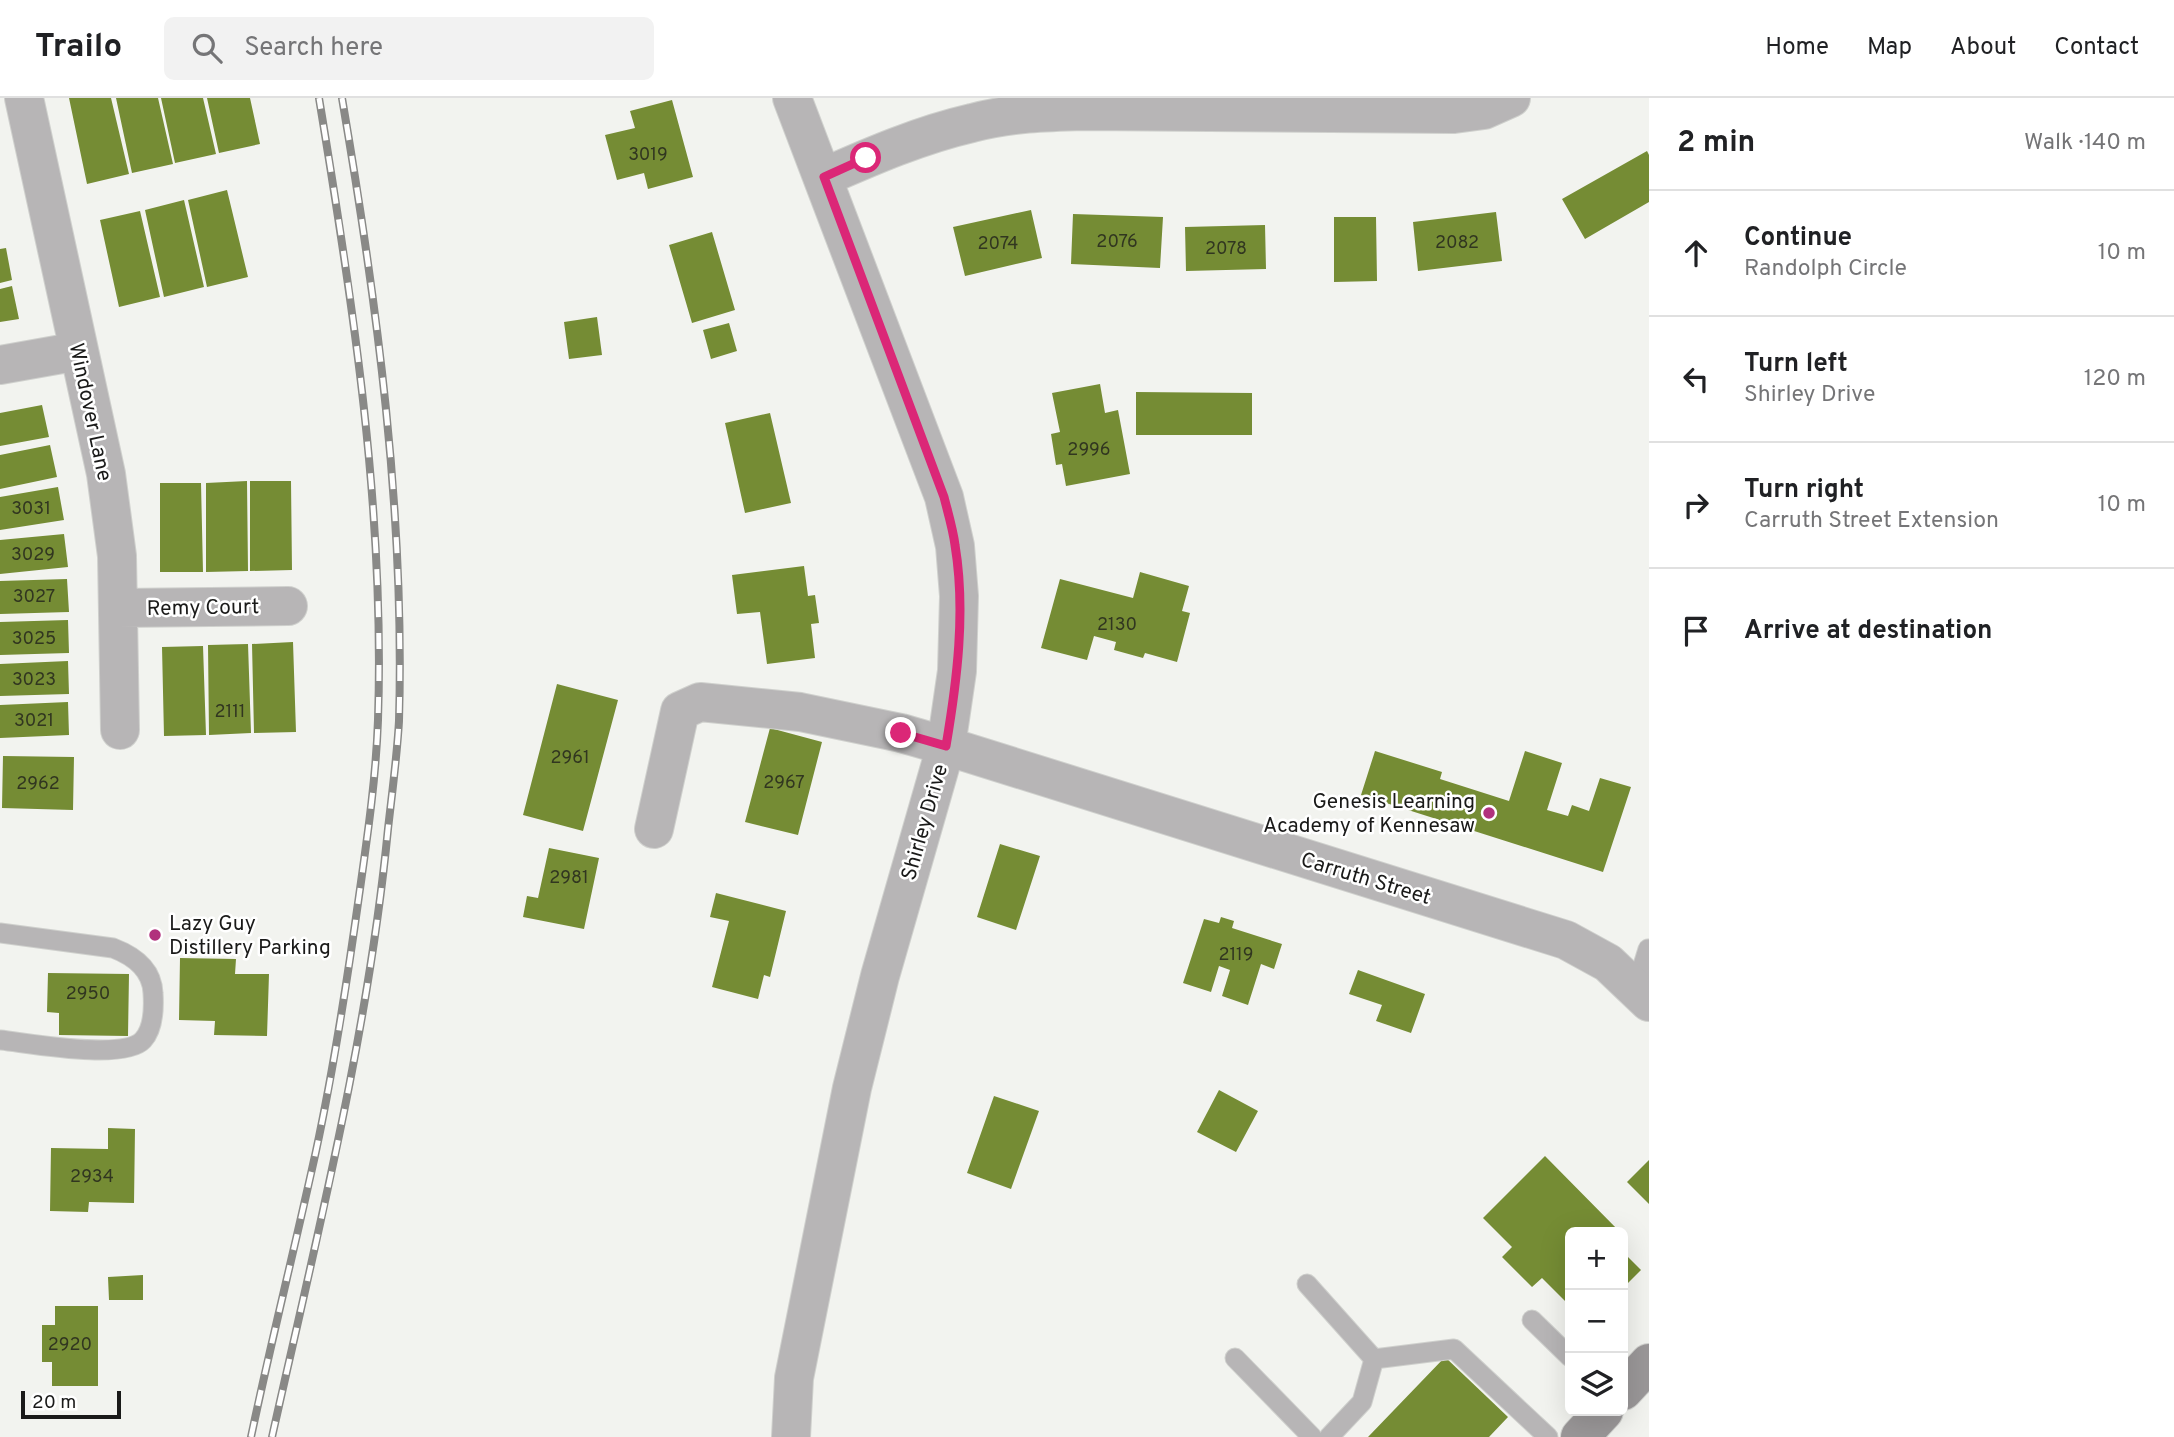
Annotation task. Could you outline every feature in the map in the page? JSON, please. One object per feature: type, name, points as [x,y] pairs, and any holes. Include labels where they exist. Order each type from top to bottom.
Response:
[{"type":"main road","points":[[1628,1386],[1649,1363]]},
{"type":"main road","points":[[1580,1437],[1599,1416]]},
{"type":"street","name":"Windover Lane","points":[[23,98],[106,474],[117,556],[120,730]]},
{"type":"street","name":"Shirley Drive","points":[[790,1437],[785,1379],[852,1088],[884,963],[946,746],[957,671],[959,596],[956,546],[944,497],[792,98]]},
{"type":"street","points":[[824,177],[919,137],[974,122],[1028,113],[1085,111],[1454,114],[1484,110],[1511,98]]},
{"type":"street","points":[[0,365],[79,351]]},
{"type":"street","name":"Remy Court","points":[[119,608],[288,606]]},
{"type":"street","name":"Carruth Street","points":[[654,829],[680,711],[700,702],[800,712],[901,733],[946,746],[1566,940],[1608,963],[1642,995]]},
{"type":"lane","points":[[0,933],[113,948],[131,955],[153,982],[154,1010],[149,1030],[143,1040],[130,1048],[69,1048],[0,1040]]},
{"type":"lane","points":[[1642,995],[1648,949]]},
{"type":"lane","points":[[1307,1284],[1374,1359]]},
{"type":"lane","points":[[1532,1320],[1566,1353]]},
{"type":"lane","points":[[1374,1359],[1454,1349],[1548,1437]]},
{"type":"lane","points":[[1235,1358],[1312,1437]]},
{"type":"lane","points":[[1329,1437],[1362,1402],[1374,1359]]},
{"type":"building","points":[[69,98],[111,98],[129,174],[87,184]]},
{"type":"building","points":[[116,98],[158,98],[173,164],[132,173]]},
{"type":"building","points":[[161,98],[203,98],[216,154],[175,163]]},
{"type":"building","points":[[207,98],[250,98],[260,144],[219,153]]},
{"type":"building","points":[[672,100],[693,177],[648,189],[644,173],[617,180],[605,135],[635,128],[630,111]]},
{"type":"building","points":[[1647,151],[1649,202],[1585,239],[1562,199]]},
{"type":"building","points":[[227,190],[248,277],[207,287],[188,200]]},
{"type":"building","points":[[184,200],[204,287],[164,297],[145,210]]},
{"type":"building","points":[[1031,210],[1042,258],[965,276],[953,227]]},
{"type":"building","points":[[140,211],[160,297],[119,307],[100,220]]},
{"type":"building","points":[[1496,212],[1502,261],[1418,271],[1413,222]]},
{"type":"building","points":[[1073,214],[1163,217],[1160,268],[1071,264]]},
{"type":"building","points":[[1334,217],[1376,217],[1377,281],[1334,282]]},
{"type":"building","points":[[1265,225],[1266,269],[1186,271],[1185,227]]},
{"type":"building","points":[[712,232],[735,310],[692,323],[669,245]]},
{"type":"building","points":[[6,248],[12,280],[0,283],[0,249]]},
{"type":"building","points":[[12,286],[19,319],[0,322],[0,289]]},
{"type":"building","points":[[597,317],[602,355],[569,359],[564,322]]},
{"type":"building","points":[[729,323],[737,351],[711,359],[703,330]]},
{"type":"building","points":[[1100,384],[1105,413],[1118,410],[1130,474],[1066,486],[1062,464],[1056,465],[1051,434],[1060,432],[1052,393]]},
{"type":"building","points":[[1136,392],[1252,393],[1252,435],[1136,435]]},
{"type":"building","points":[[42,405],[49,437],[0,446],[0,413]]},
{"type":"building","points":[[770,413],[791,503],[745,513],[725,423]]},
{"type":"building","points":[[50,445],[57,477],[0,489],[0,455]]},
{"type":"building","points":[[247,481],[248,571],[206,572],[206,483]]},
{"type":"building","points":[[250,481],[291,481],[292,570],[250,571]]},
{"type":"building","points":[[160,483],[201,483],[203,572],[160,572]]},
{"type":"building","points":[[58,487],[64,520],[0,530],[0,497]]},
{"type":"building","points":[[64,534],[68,567],[0,574],[0,540]]},
{"type":"building","points":[[804,566],[808,596],[815,595],[819,623],[811,624],[815,658],[767,664],[760,612],[737,614],[732,575]]},
{"type":"building","points":[[1140,572],[1189,586],[1182,611],[1190,613],[1177,662],[1145,653],[1143,658],[1114,650],[1116,642],[1094,636],[1087,660],[1041,648],[1060,579],[1133,598]]},
{"type":"building","points":[[67,579],[69,612],[0,614],[0,581]]},
{"type":"building","points":[[68,620],[69,653],[0,655],[0,622]]},
{"type":"building","points":[[293,642],[296,732],[254,733],[252,644]]},
{"type":"building","points":[[248,644],[251,733],[209,735],[208,645]]},
{"type":"building","points":[[203,646],[206,735],[164,736],[162,647]]},
{"type":"building","points":[[68,661],[69,694],[0,696],[0,664]]},
{"type":"building","points":[[557,684],[618,700],[583,831],[523,815]]},
{"type":"building","points":[[68,702],[69,735],[0,738],[0,705]]},
{"type":"building","points":[[770,728],[822,742],[798,835],[745,822]]},
{"type":"building","name":"Genesis Learning Academy of Kennesaw","points":[[1375,751],[1442,772],[1440,779],[1509,801],[1525,751],[1562,763],[1547,810],[1568,816],[1572,805],[1589,811],[1600,778],[1631,787],[1603,872],[1361,795]]},
{"type":"building","points":[[3,756],[74,757],[73,810],[2,808]]},
{"type":"building","points":[[1000,844],[1040,856],[1016,930],[977,917]]},
{"type":"building","points":[[549,848],[599,858],[584,929],[523,917],[527,896],[538,898]]},
{"type":"building","points":[[716,893],[786,911],[770,977],[764,975],[758,999],[712,987],[729,921],[710,917]]},
{"type":"building","points":[[1221,917],[1234,921],[1232,928],[1282,944],[1274,969],[1261,964],[1248,1005],[1222,996],[1230,970],[1219,966],[1211,992],[1183,983],[1204,919],[1219,923]]},
{"type":"building","points":[[180,958],[236,959],[235,974],[269,974],[267,1036],[214,1035],[215,1021],[179,1020]]},
{"type":"building","points":[[1358,970],[1425,994],[1411,1033],[1376,1021],[1382,1005],[1349,994]]},
{"type":"building","points":[[48,973],[129,974],[128,1036],[59,1035],[59,1013],[47,1012]]},
{"type":"building","points":[[1219,1090],[1258,1111],[1236,1152],[1197,1132]]},
{"type":"building","points":[[994,1096],[1039,1111],[1011,1189],[967,1173]]},
{"type":"building","points":[[108,1128],[135,1129],[134,1203],[89,1202],[88,1212],[50,1211],[51,1148],[108,1149]]},
{"type":"building","points":[[1545,1156],[1615,1227],[1565,1227],[1565,1301],[1542,1278],[1532,1287],[1502,1257],[1512,1247],[1483,1218]]},
{"type":"building","points":[[1649,1160],[1649,1204],[1627,1182]]},
{"type":"building","points":[[1628,1257],[1641,1270],[1628,1283]]},
{"type":"building","points":[[143,1275],[143,1300],[109,1300],[108,1277]]},
{"type":"building","points":[[55,1306],[98,1306],[98,1386],[52,1386],[52,1362],[42,1362],[42,1325],[55,1325]]},
{"type":"building","points":[[1445,1357],[1508,1417],[1489,1437],[1368,1437]]},
{"type":"railway","points":[[251,1437],[329,1088],[362,874],[377,742],[377,564],[364,408],[344,253],[319,98]]},
{"type":"railway","points":[[272,1437],[323,1210],[368,982],[399,721],[398,564],[386,408],[367,252],[342,98]]},
{"type":"place","name":"Genesis Learning Academy of Kennesaw","points":[[1489,813]]},
{"type":"place","name":"Lazy Guy Distillery Parking","points":[[155,935]]},
{"type":"route","points":[[866,158],[824,177],[944,497],[956,546],[959,596],[957,671],[946,746],[901,733]]}]
